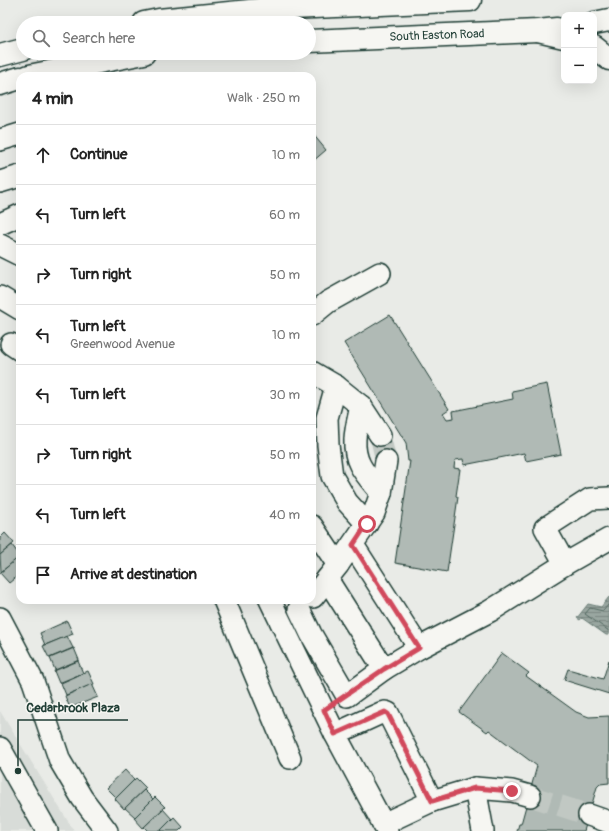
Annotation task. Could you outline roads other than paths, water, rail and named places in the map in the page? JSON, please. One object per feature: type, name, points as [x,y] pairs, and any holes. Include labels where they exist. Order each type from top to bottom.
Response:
[{"type":"main road","points":[[199,16],[269,9],[470,0]]},
{"type":"main road","points":[[597,22],[609,20]]},
{"type":"main road","name":"South Easton Road","points":[[316,41],[538,31],[561,28]]},
{"type":"main road","points":[[538,31],[561,36]]},
{"type":"main road","points":[[595,48],[609,59]]},
{"type":"main road","points":[[0,55],[16,52]]},
{"type":"main road","points":[[49,72],[109,60]]},
{"type":"main road","points":[[0,84],[16,79]]},
{"type":"street","points":[[0,140],[16,135]]},
{"type":"street","points":[[0,182],[16,177]]},
{"type":"street","points":[[0,224],[16,217]]},
{"type":"street","points":[[0,245],[16,253]]},
{"type":"street","points":[[316,312],[328,302],[380,273]]},
{"type":"street","points":[[0,297],[16,307]]},
{"type":"street","points":[[316,374],[336,386],[361,406],[380,435]]},
{"type":"street","points":[[336,386],[327,418],[328,445],[332,476],[347,502],[367,524]]},
{"type":"street","points":[[361,406],[355,434],[356,451],[360,464],[381,493]]},
{"type":"street","points":[[316,592],[353,545],[374,513],[381,493],[386,460]]},
{"type":"street","points":[[565,564],[545,528],[590,499],[609,498]]},
{"type":"street","points":[[316,535],[333,572],[384,669]]},
{"type":"street","points":[[324,710],[347,696],[384,669],[419,648],[490,612],[565,564],[609,539]]},
{"type":"street","points":[[353,545],[419,648]]},
{"type":"street","points":[[226,604],[290,758]]},
{"type":"street","points":[[272,604],[335,734],[385,827],[432,801],[475,788],[512,791],[530,796]]},
{"type":"street","points":[[282,624],[304,604]]},
{"type":"street","points":[[309,604],[312,634],[347,696]]},
{"type":"street","points":[[0,618],[32,681],[60,761],[82,798],[107,831]]},
{"type":"street","points":[[335,734],[381,713],[385,712],[388,714],[432,801]]},
{"type":"street","points":[[0,748],[47,831]]},
{"type":"street","points":[[475,788],[483,831]]},
{"type":"street","points":[[589,815],[609,822]]},
{"type":"water","points":[[609,597],[609,635],[606,635],[582,618],[580,620],[577,618],[588,604],[601,607]]},
{"type":"tunnel","points":[[380,435],[386,461]]},
{"type":"tunnel","points":[[530,796],[589,815]]},
{"type":"place","name":"Cedarbrook Plaza","points":[[18,771]]}]
